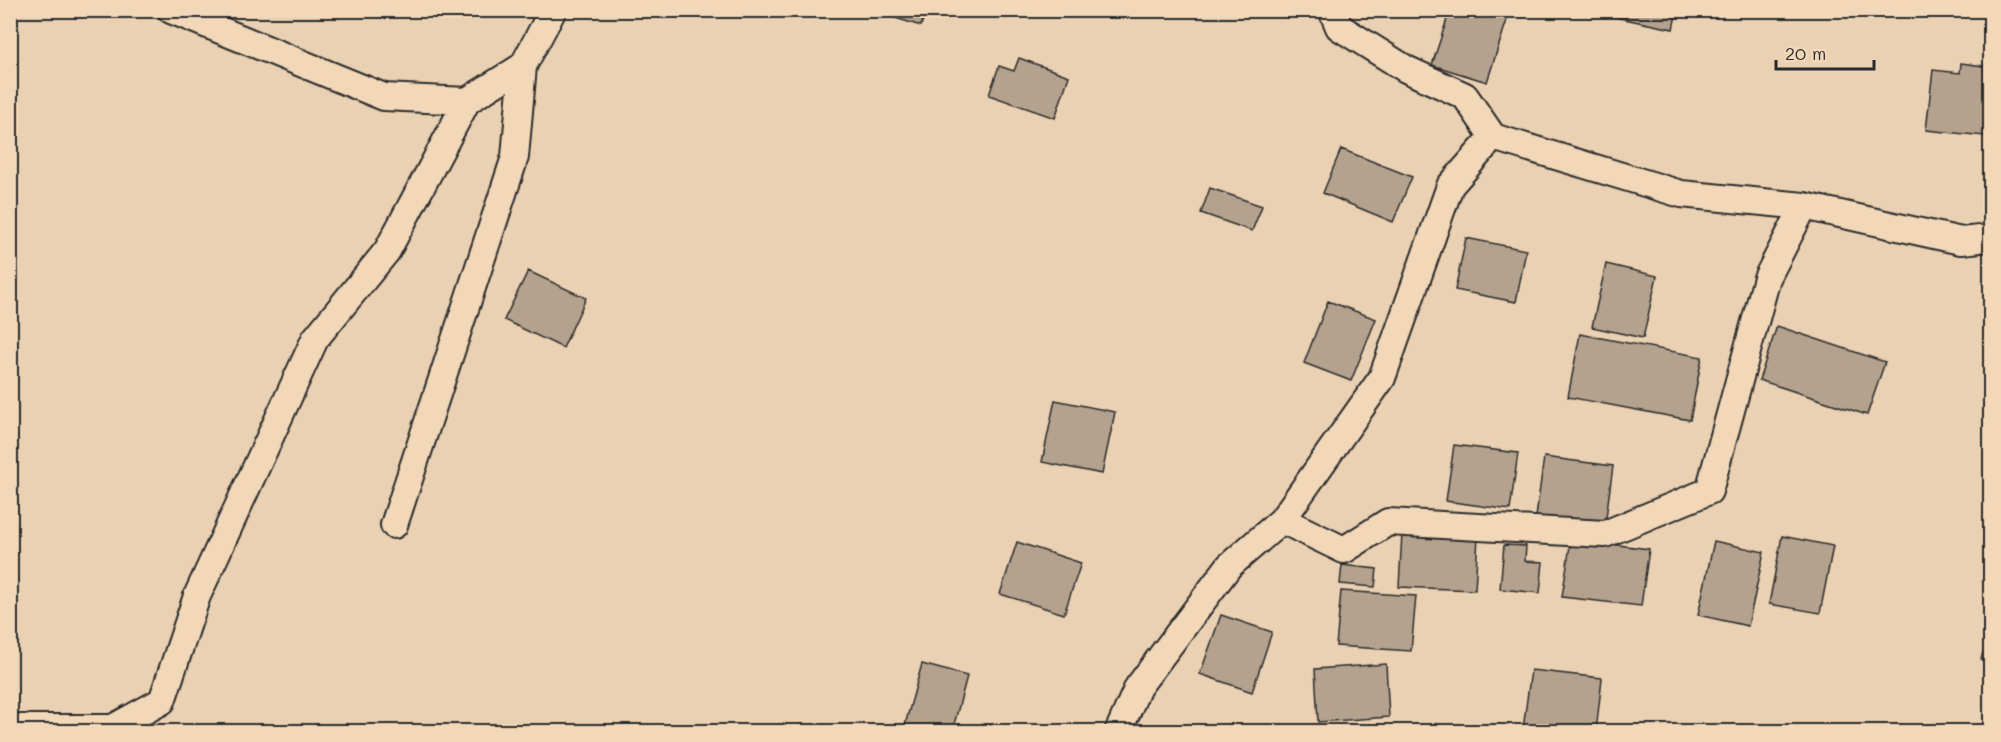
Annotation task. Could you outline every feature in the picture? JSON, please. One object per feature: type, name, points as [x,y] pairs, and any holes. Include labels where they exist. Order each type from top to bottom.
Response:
[{"type":"street","points":[[171,10],[384,97],[466,100]]},
{"type":"street","points":[[394,525],[515,158],[523,66],[553,10]]},
{"type":"street","points":[[1332,10],[1339,27],[1406,69],[1465,96],[1493,137],[1681,194],[1804,206],[1961,241],[1990,238]]},
{"type":"street","points":[[10,728],[113,728],[162,701],[197,596],[315,339],[387,251],[466,100],[523,66]]},
{"type":"street","points":[[1118,732],[1138,687],[1229,566],[1282,520],[1382,378],[1450,186],[1493,137]]},
{"type":"street","points":[[1282,520],[1344,550],[1388,522],[1605,534],[1709,491],[1767,278],[1804,206]]},
{"type":"building","points":[[870,10],[926,10],[921,26]]},
{"type":"building","points":[[1450,10],[1486,10],[1508,17],[1487,82],[1432,65]]},
{"type":"building","points":[[1596,10],[1677,10],[1673,29],[1595,13]]},
{"type":"building","points":[[1019,58],[1069,76],[1055,118],[989,95],[999,66],[1014,71]]},
{"type":"building","points":[[1961,63],[1990,67],[1985,136],[1926,130],[1933,70],[1960,73]]},
{"type":"building","points":[[1341,149],[1412,177],[1393,222],[1323,193]]},
{"type":"building","points":[[1210,188],[1262,206],[1252,231],[1201,213]]},
{"type":"building","points":[[1466,238],[1526,250],[1516,302],[1455,290]]},
{"type":"building","points":[[1606,264],[1657,276],[1643,338],[1592,327]]},
{"type":"building","points":[[528,271],[586,298],[563,348],[504,320]]},
{"type":"building","points":[[1328,301],[1376,319],[1351,381],[1304,363]]},
{"type":"building","points":[[1777,326],[1885,362],[1867,415],[1759,380]]},
{"type":"building","points":[[1580,334],[1702,357],[1690,420],[1568,397]]},
{"type":"building","points":[[1055,400],[1115,412],[1102,474],[1042,462]]},
{"type":"building","points":[[1454,445],[1518,453],[1510,510],[1446,501]]},
{"type":"building","points":[[1544,457],[1613,466],[1605,525],[1536,517]]},
{"type":"building","points":[[1402,533],[1478,536],[1475,590],[1399,587]]},
{"type":"building","points":[[1782,536],[1833,546],[1820,613],[1769,604]]},
{"type":"building","points":[[1571,539],[1649,549],[1641,606],[1562,597]]},
{"type":"building","points":[[1714,541],[1764,552],[1748,626],[1698,615]]},
{"type":"building","points":[[1017,542],[1081,563],[1064,614],[1000,594]]},
{"type":"building","points":[[1504,545],[1526,546],[1525,561],[1543,562],[1540,593],[1500,589]]},
{"type":"building","points":[[1342,565],[1377,569],[1375,587],[1340,584]]},
{"type":"building","points":[[1341,591],[1416,596],[1411,651],[1336,646]]},
{"type":"building","points":[[1221,615],[1272,632],[1252,692],[1200,674]]},
{"type":"building","points":[[1990,631],[1990,663],[1981,659]]},
{"type":"building","points":[[922,664],[967,676],[952,732],[903,732]]},
{"type":"building","points":[[1386,664],[1389,717],[1318,722],[1315,669]]},
{"type":"building","points":[[1531,670],[1602,678],[1596,732],[1523,729]]}]
